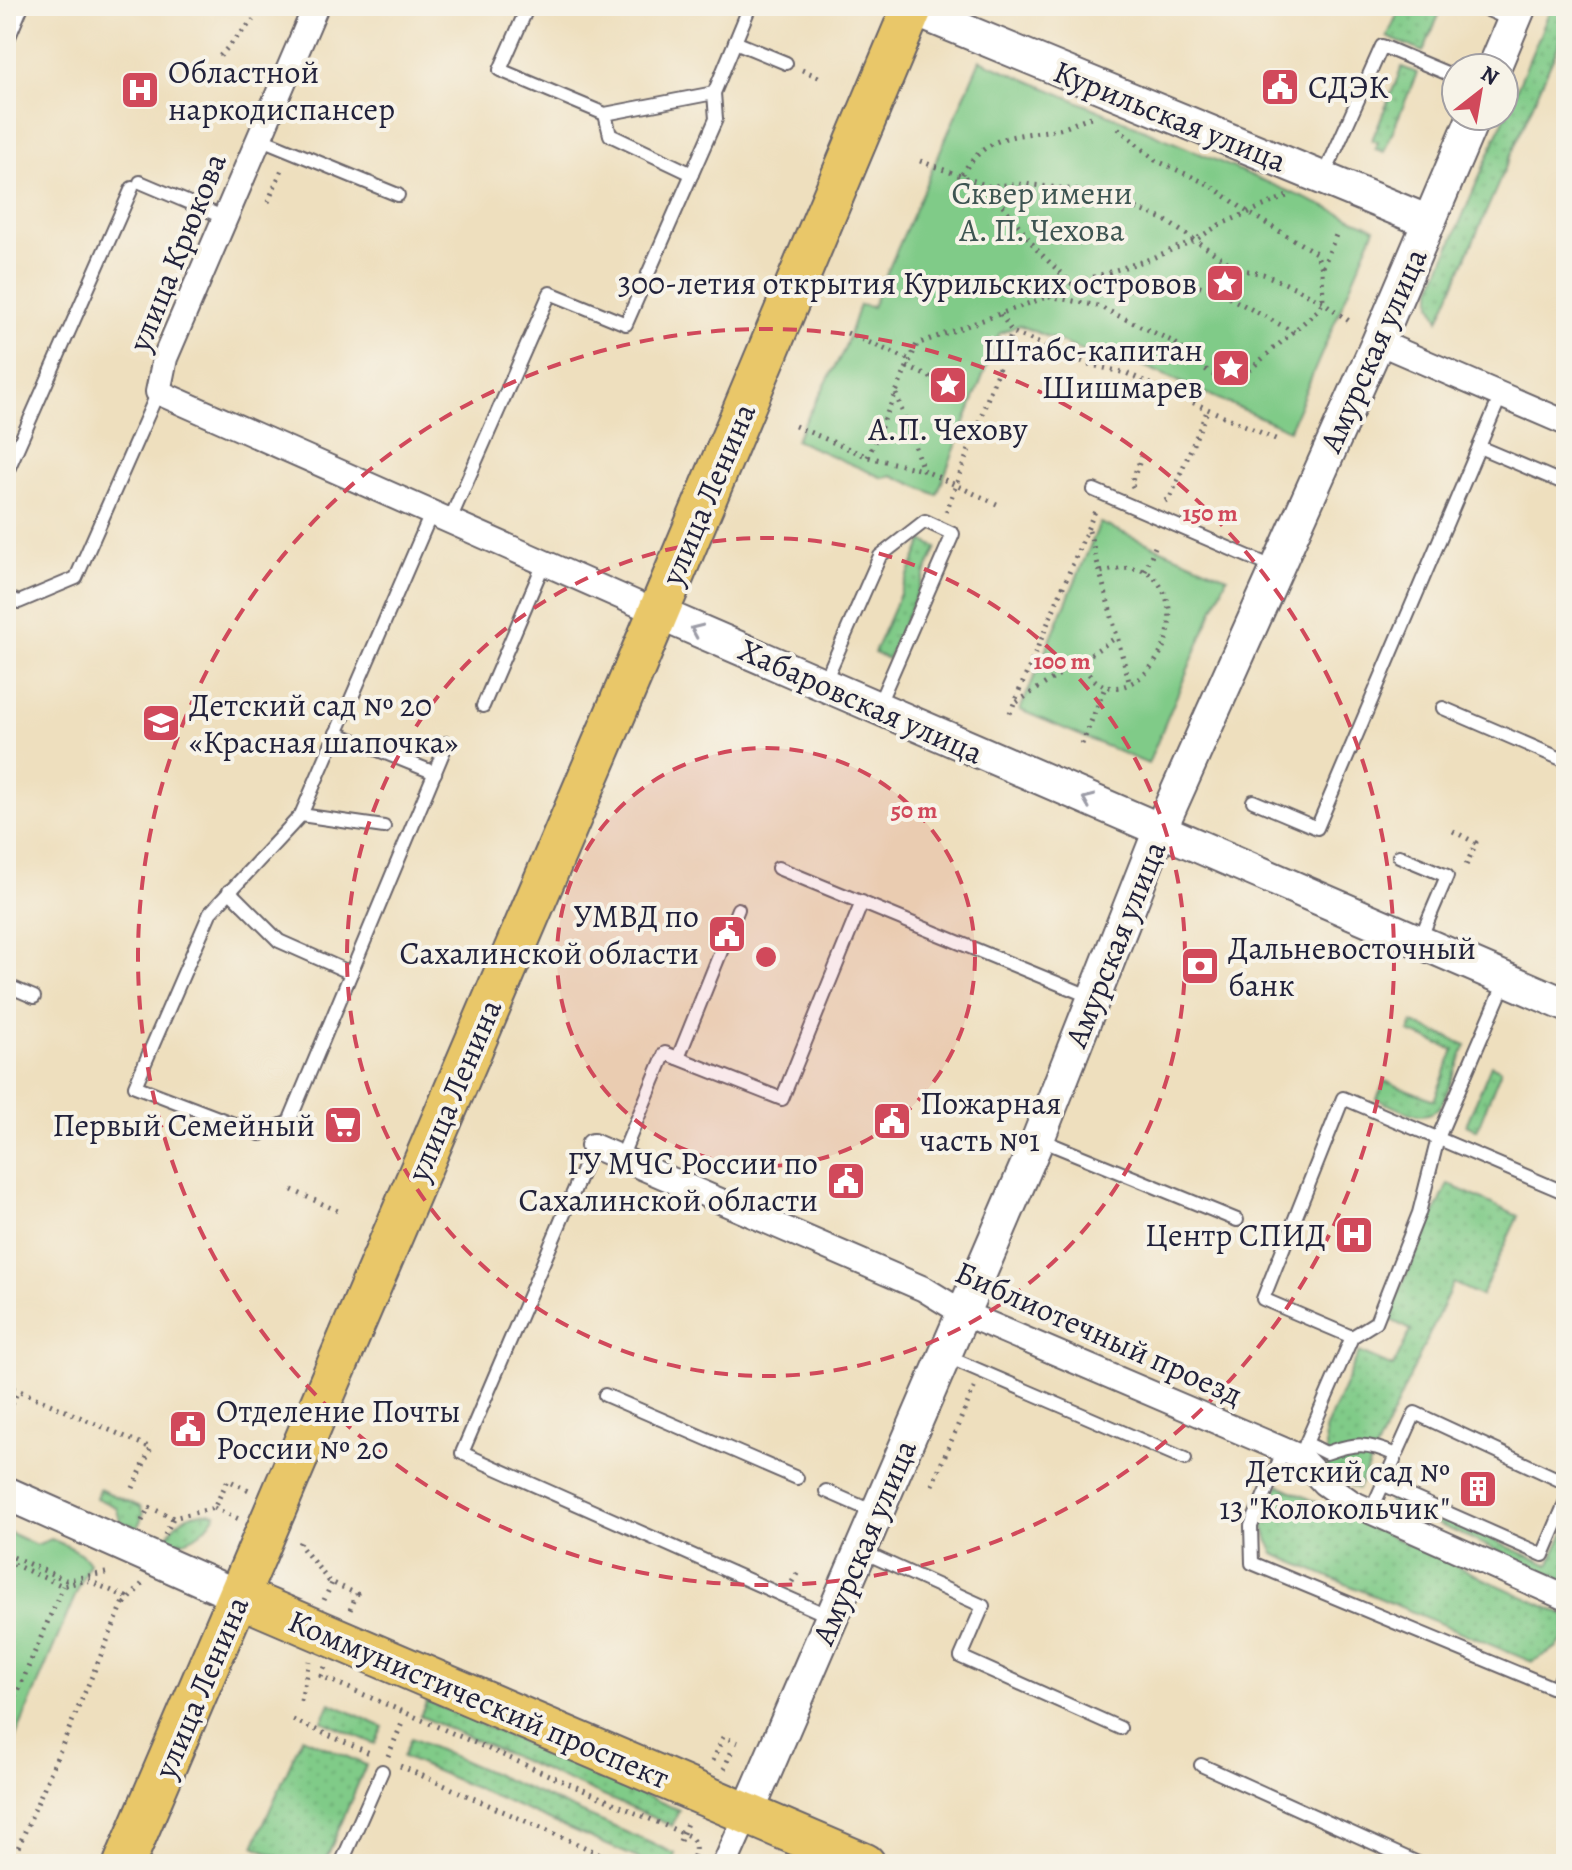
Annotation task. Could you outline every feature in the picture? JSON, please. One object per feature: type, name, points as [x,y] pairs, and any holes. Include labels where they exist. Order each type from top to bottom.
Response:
[{"type":"main road","name":"улица Ленина","points":[[124,1864],[913,7]]},
{"type":"main road","name":"Коммунистический проспект","points":[[240,1597],[865,1864]]},
{"type":"street","name":"улица Крюкова","points":[[158,392],[165,358],[316,6]]},
{"type":"street","name":"Курильская улица","points":[[913,7],[1311,184],[1429,222]]},
{"type":"street","points":[[1501,52],[1517,13]]},
{"type":"street","name":"Амурская улица","points":[[725,1864],[1038,1139],[1160,830],[1378,342],[1467,132]]},
{"type":"street","points":[[1378,342],[1566,423]]},
{"type":"street","name":"Хабаровская улица","points":[[158,392],[877,709],[1566,1005]]},
{"type":"street","name":"Библиотечный проезд","points":[[593,1146],[924,1289],[963,1313],[1297,1450],[1324,1483],[1352,1503],[1566,1598]]},
{"type":"street","name":"Коммунистический проспект","points":[[6,1493],[240,1597]]},
{"type":"lane","points":[[6,44],[22,6]]},
{"type":"lane","points":[[528,6],[500,70],[605,114],[714,93]]},
{"type":"lane","points":[[447,743],[289,1122],[260,1134],[135,1086],[210,913],[301,815],[336,733],[550,293],[626,324],[716,119],[714,93],[750,6]]},
{"type":"lane","points":[[1479,6],[1517,13]]},
{"type":"lane","points":[[735,42],[786,63]]},
{"type":"lane","points":[[1311,184],[1382,46],[1440,70]]},
{"type":"lane","points":[[605,114],[610,135],[692,174]]},
{"type":"lane","points":[[259,138],[398,195]]},
{"type":"lane","points":[[6,474],[136,185],[225,218]]},
{"type":"lane","points":[[6,597],[19,602],[76,578],[158,392]]},
{"type":"lane","points":[[1253,801],[1317,828],[1501,395]]},
{"type":"lane","points":[[1479,447],[1566,484]]},
{"type":"lane","points":[[1094,490],[1275,568]]},
{"type":"lane","points":[[823,685],[880,556],[925,521],[953,534],[877,709]]},
{"type":"lane","points":[[483,706],[544,563]]},
{"type":"lane","points":[[1443,708],[1566,761]]},
{"type":"lane","points":[[336,733],[435,773]]},
{"type":"lane","points":[[301,815],[384,827]]},
{"type":"lane","points":[[1399,856],[1447,876],[1419,942]]},
{"type":"lane","points":[[778,868],[1094,998]]},
{"type":"lane","points":[[229,891],[279,941],[351,973]]},
{"type":"lane","points":[[621,1158],[665,1053],[782,1099],[862,902]]},
{"type":"lane","points":[[678,1058],[738,909]]},
{"type":"lane","points":[[1506,980],[1438,1138],[1419,1213],[1376,1322],[1352,1337],[1297,1450],[1251,1526],[1252,1563],[1556,1689],[1566,1667]]},
{"type":"lane","points":[[6,985],[34,997]]},
{"type":"lane","points":[[1352,1337],[1263,1299],[1343,1098],[1566,1193]]},
{"type":"lane","points":[[1038,1139],[1237,1220]]},
{"type":"lane","points":[[593,1146],[462,1453],[832,1617]]},
{"type":"lane","points":[[945,1355],[1185,1459]]},
{"type":"lane","points":[[605,1395],[797,1478]]},
{"type":"lane","points":[[1371,1511],[1415,1413],[1566,1483]]},
{"type":"lane","points":[[1297,1450],[1326,1453],[1356,1444],[1377,1446],[1396,1455]]},
{"type":"lane","points":[[1382,1484],[1543,1555],[1566,1501]]},
{"type":"lane","points":[[826,1491],[877,1513]]},
{"type":"lane","points":[[861,1551],[983,1606],[961,1657],[1120,1728]]},
{"type":"lane","points":[[1201,1765],[1420,1864]]},
{"type":"lane","points":[[341,1864],[384,1766]]},
{"type":"path","points":[[220,56],[253,20]]},
{"type":"path","points":[[962,174],[974,157],[989,145],[1011,135],[1060,129],[1089,117],[1100,118]]},
{"type":"path","points":[[1049,296],[1098,306],[1174,342],[1211,374],[1231,379],[1246,373],[1323,302],[1322,268],[1316,253],[1249,213],[1210,185],[1155,160],[1110,124]]},
{"type":"path","points":[[920,161],[988,186],[1026,184],[1075,190],[1121,202],[1163,219],[1238,269],[1263,274],[1323,302],[1338,316],[1349,321]]},
{"type":"path","points":[[868,457],[917,344],[1049,296],[1072,284],[1150,259],[1311,184]]},
{"type":"path","points":[[988,186],[1038,251],[1072,284]]},
{"type":"path","points":[[1322,268],[1338,230]]},
{"type":"path","points":[[1100,275],[1125,289],[1150,290],[1190,283],[1219,292],[1294,332]]},
{"type":"path","points":[[1001,314],[1012,332],[1091,365],[1142,379],[1280,441]]},
{"type":"path","points":[[940,528],[1012,332]]},
{"type":"path","points":[[847,333],[948,385]]},
{"type":"path","points":[[1138,388],[1142,379]]},
{"type":"path","points":[[895,393],[923,470]]},
{"type":"path","points":[[1161,503],[1170,498],[1208,409]]},
{"type":"path","points":[[795,426],[868,457],[923,470],[1001,506]]},
{"type":"path","points":[[1245,436],[1249,427]]},
{"type":"path","points":[[1135,491],[1131,483],[1142,456]]},
{"type":"path","points":[[1010,713],[1095,515]]},
{"type":"path","points":[[1089,530],[1130,685]]},
{"type":"path","points":[[1145,571],[1157,542]]},
{"type":"path","points":[[1081,660],[1094,678],[1106,685],[1130,685],[1140,680],[1156,662],[1169,629],[1170,609],[1164,590],[1151,575],[1124,568],[1100,572]]},
{"type":"path","points":[[1014,703],[1117,637]]},
{"type":"path","points":[[1082,744],[1106,685]]},
{"type":"path","points":[[292,1190],[340,1212]]},
{"type":"path","points":[[932,1485],[981,1371]]},
{"type":"path","points":[[6,1385],[151,1448],[133,1488]]},
{"type":"path","points":[[6,1419],[18,1390]]},
{"type":"path","points":[[149,1507],[173,1518],[214,1508],[228,1480]]},
{"type":"path","points":[[303,1536],[299,1544],[329,1581],[357,1594]]},
{"type":"path","points":[[6,1554],[65,1583]]},
{"type":"path","points":[[6,1561],[65,1583],[87,1580],[126,1597],[11,1864]]},
{"type":"path","points":[[6,1719],[65,1583]]},
{"type":"path","points":[[122,1608],[141,1585]]},
{"type":"path","points":[[301,1701],[309,1662]]},
{"type":"path","points":[[321,1676],[689,1836],[696,1849],[687,1864]]},
{"type":"path","points":[[293,1720],[384,1766],[623,1864]]},
{"type":"path","points":[[384,1766],[403,1721]]},
{"type":"path","points":[[713,1761],[723,1737],[742,1744]]},
{"type":"green space","points":[[1401,6],[1443,6],[1423,52],[1387,37]]},
{"type":"green space","points":[[1552,6],[1566,6],[1566,28],[1439,320],[1432,304],[1432,288],[1498,132],[1520,132],[1520,81]]},
{"type":"green space","name":"Сквер имени А. П. Чехова","points":[[980,60],[1375,228],[1289,430],[1130,360],[1095,356],[1019,325],[999,334],[937,495],[892,475],[883,478],[795,440],[844,350],[859,305],[872,307]]},
{"type":"green space","points":[[1402,67],[1417,73],[1384,152],[1375,149],[1378,142],[1372,140]]},
{"type":"green space","points":[[1100,523],[1227,577],[1148,764],[1020,710]]},
{"type":"green space","points":[[923,541],[937,547],[888,659],[874,653]]},
{"type":"green space","points":[[1413,1023],[1466,1045],[1442,1104],[1435,1111],[1420,1115],[1377,1099],[1385,1081],[1434,1100],[1454,1050],[1409,1032]]},
{"type":"green space","points":[[1491,1065],[1501,1070],[1477,1130],[1466,1125]]},
{"type":"green space","points":[[1448,1184],[1518,1216],[1481,1296],[1453,1283],[1358,1489],[1328,1474],[1325,1430],[1359,1352],[1393,1367],[1411,1330],[1387,1318]]},
{"type":"green space","points":[[1279,1485],[1566,1616],[1562,1640],[1554,1649],[1532,1662],[1274,1554],[1262,1524]]},
{"type":"green space","points":[[99,1489],[141,1507],[143,1515],[136,1531],[120,1520],[116,1507],[96,1498]]},
{"type":"green space","points":[[1391,1495],[1549,1565],[1566,1529],[1566,1581],[1388,1502]]},
{"type":"green space","points":[[210,1512],[216,1514],[200,1532],[188,1540],[164,1544],[181,1520]]},
{"type":"green space","points":[[6,1531],[36,1545],[51,1539],[77,1551],[89,1563],[6,1760]]},
{"type":"green space","points":[[427,1701],[679,1810],[672,1826],[420,1716]]},
{"type":"green space","points":[[330,1703],[383,1727],[375,1744],[322,1721]]},
{"type":"green space","points":[[302,1737],[366,1765],[324,1864],[295,1864],[254,1846]]},
{"type":"green space","points":[[411,1738],[676,1854],[672,1864],[651,1864],[403,1757]]},
{"type":"place","name":"СДЭК","points":[[1280,87]]},
{"type":"place","name":"Областной наркодиспансер","points":[[140,90]]},
{"type":"place","name":"300-летия открытия Курильских островов","points":[[1225,283]]},
{"type":"place","name":"Штабс-капитан Шишмарев","points":[[1231,368]]},
{"type":"place","name":"А.П. Чехову","points":[[948,385]]},
{"type":"place","name":"Детский сад № 20 «Красная шапочка»","points":[[161,723]]},
{"type":"place","name":"УМВД по Сахалинской области","points":[[727,934]]},
{"type":"place","name":"Дальневосточный банк","points":[[1200,966]]},
{"type":"place","name":"Пожарная часть №1","points":[[892,1121]]},
{"type":"place","name":"Первый Семейный","points":[[343,1125]]},
{"type":"place","name":"ГУ МЧС России по Сахалинской области","points":[[846,1181]]},
{"type":"place","name":"Центр СПИД","points":[[1354,1235]]},
{"type":"place","name":"Отделение Почты России № 20","points":[[188,1429]]},
{"type":"place","name":"Детский сад № 13 \"Колокольчик\"","points":[[1478,1489]]}]
